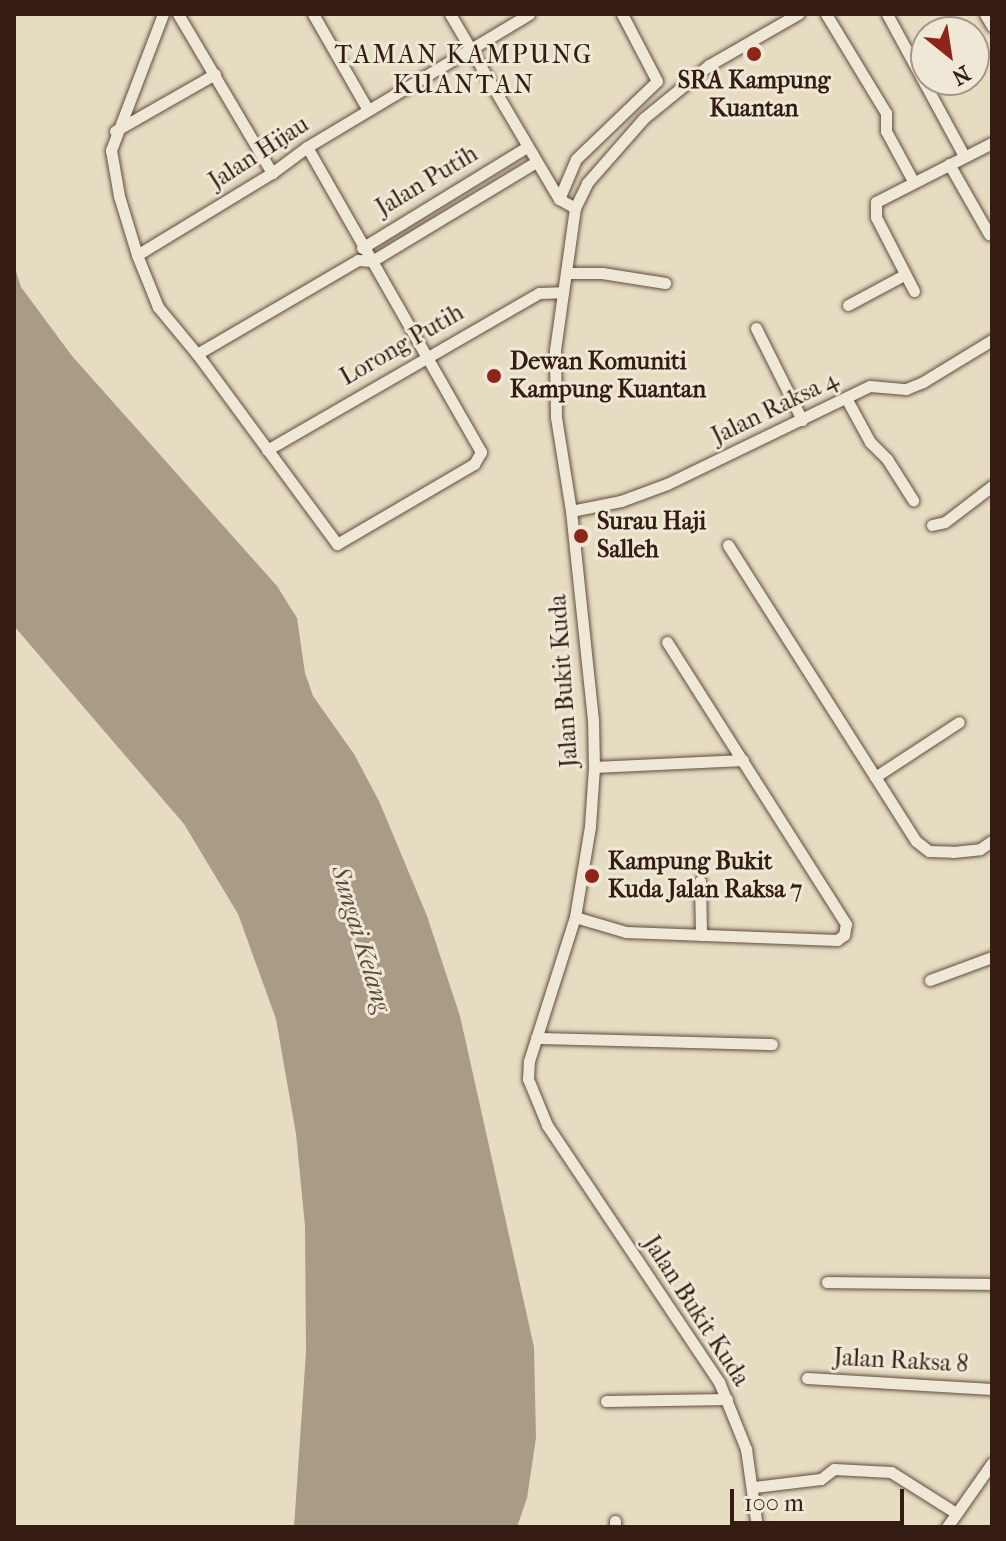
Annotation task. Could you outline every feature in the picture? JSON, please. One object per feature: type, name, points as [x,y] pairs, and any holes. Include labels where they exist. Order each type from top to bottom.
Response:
[{"type":"street","points":[[163,14],[115,131],[111,150],[137,255],[158,307],[197,354],[337,544],[474,464],[481,452],[307,147]]},
{"type":"street","points":[[178,14],[272,173]]},
{"type":"street","points":[[313,14],[368,110]]},
{"type":"street","points":[[450,14],[559,199],[575,208]]},
{"type":"street","name":"Jalan Hijau","points":[[137,255],[272,173],[307,147],[529,14]]},
{"type":"street","points":[[559,199],[576,159],[657,81],[622,14]]},
{"type":"street","name":"Jalan Bukit Kuda","points":[[757,1527],[754,1487],[746,1449],[719,1382],[547,1125],[528,1079],[529,1061],[575,917],[590,826],[594,767],[593,720],[571,511],[556,417],[555,350],[575,208],[587,183],[644,118],[709,65],[798,14]]},
{"type":"street","points":[[826,14],[886,113],[886,131],[913,181]]},
{"type":"street","points":[[887,14],[964,156]]},
{"type":"street","points":[[985,14],[992,26]]},
{"type":"street","points":[[115,131],[215,74]]},
{"type":"street","points":[[914,291],[874,208],[881,198],[992,143]]},
{"type":"street","name":"Jalan Putih","points":[[358,260],[363,244],[527,147]]},
{"type":"street","name":"Jalan Putih","points":[[372,261],[536,162]]},
{"type":"street","points":[[949,164],[989,234]]},
{"type":"street","points":[[197,354],[358,260],[372,261]]},
{"type":"street","points":[[566,273],[602,273],[665,283]]},
{"type":"street","points":[[848,305],[904,275]]},
{"type":"street","name":"Lorong Putih","points":[[267,450],[539,293],[563,292]]},
{"type":"street","points":[[756,328],[802,420]]},
{"type":"street","name":"Jalan Raksa 4","points":[[571,511],[621,501],[667,484],[870,386],[906,389],[992,340]]},
{"type":"street","points":[[846,398],[870,442],[887,459],[913,500]]},
{"type":"street","points":[[932,525],[945,522],[992,486]]},
{"type":"street","points":[[728,545],[916,841],[929,851],[980,849],[992,841]]},
{"type":"street","points":[[575,917],[626,932],[837,940],[844,935],[846,924],[667,642]]},
{"type":"street","points":[[875,777],[959,722]]},
{"type":"street","points":[[594,767],[743,760]]},
{"type":"street","points":[[700,881],[701,935]]},
{"type":"street","points":[[930,980],[992,957]]},
{"type":"street","points":[[536,1038],[772,1044]]},
{"type":"street","points":[[827,1282],[992,1284]]},
{"type":"street","name":"Jalan Raksa 8","points":[[807,1378],[992,1389]]},
{"type":"street","points":[[606,1401],[727,1399]]},
{"type":"street","points":[[947,1527],[992,1463]]},
{"type":"street","points":[[754,1487],[821,1479],[834,1469],[891,1472],[956,1513]]},
{"type":"water","name":"Sungai Kelang","points":[[14,265],[21,287],[72,356],[277,586],[297,618],[305,673],[313,696],[354,754],[379,801],[427,916],[460,1016],[534,1347],[536,1438],[527,1498],[517,1527],[294,1527],[306,1352],[305,1226],[296,1134],[276,1019],[238,914],[184,824],[14,626]]},
{"type":"place","name":"SRA Kampung Kuantan","points":[[754,54]]},
{"type":"place","name":"Dewan Komuniti Kampung Kuantan","points":[[494,376]]},
{"type":"place","name":"Surau Haji Salleh","points":[[581,536]]},
{"type":"place","name":"Kampung Bukit Kuda Jalan Raksa 7","points":[[592,876]]},
{"type":"district","name":"TAMAN KAMPUNG KUANTAN","points":[[464,70]]}]
